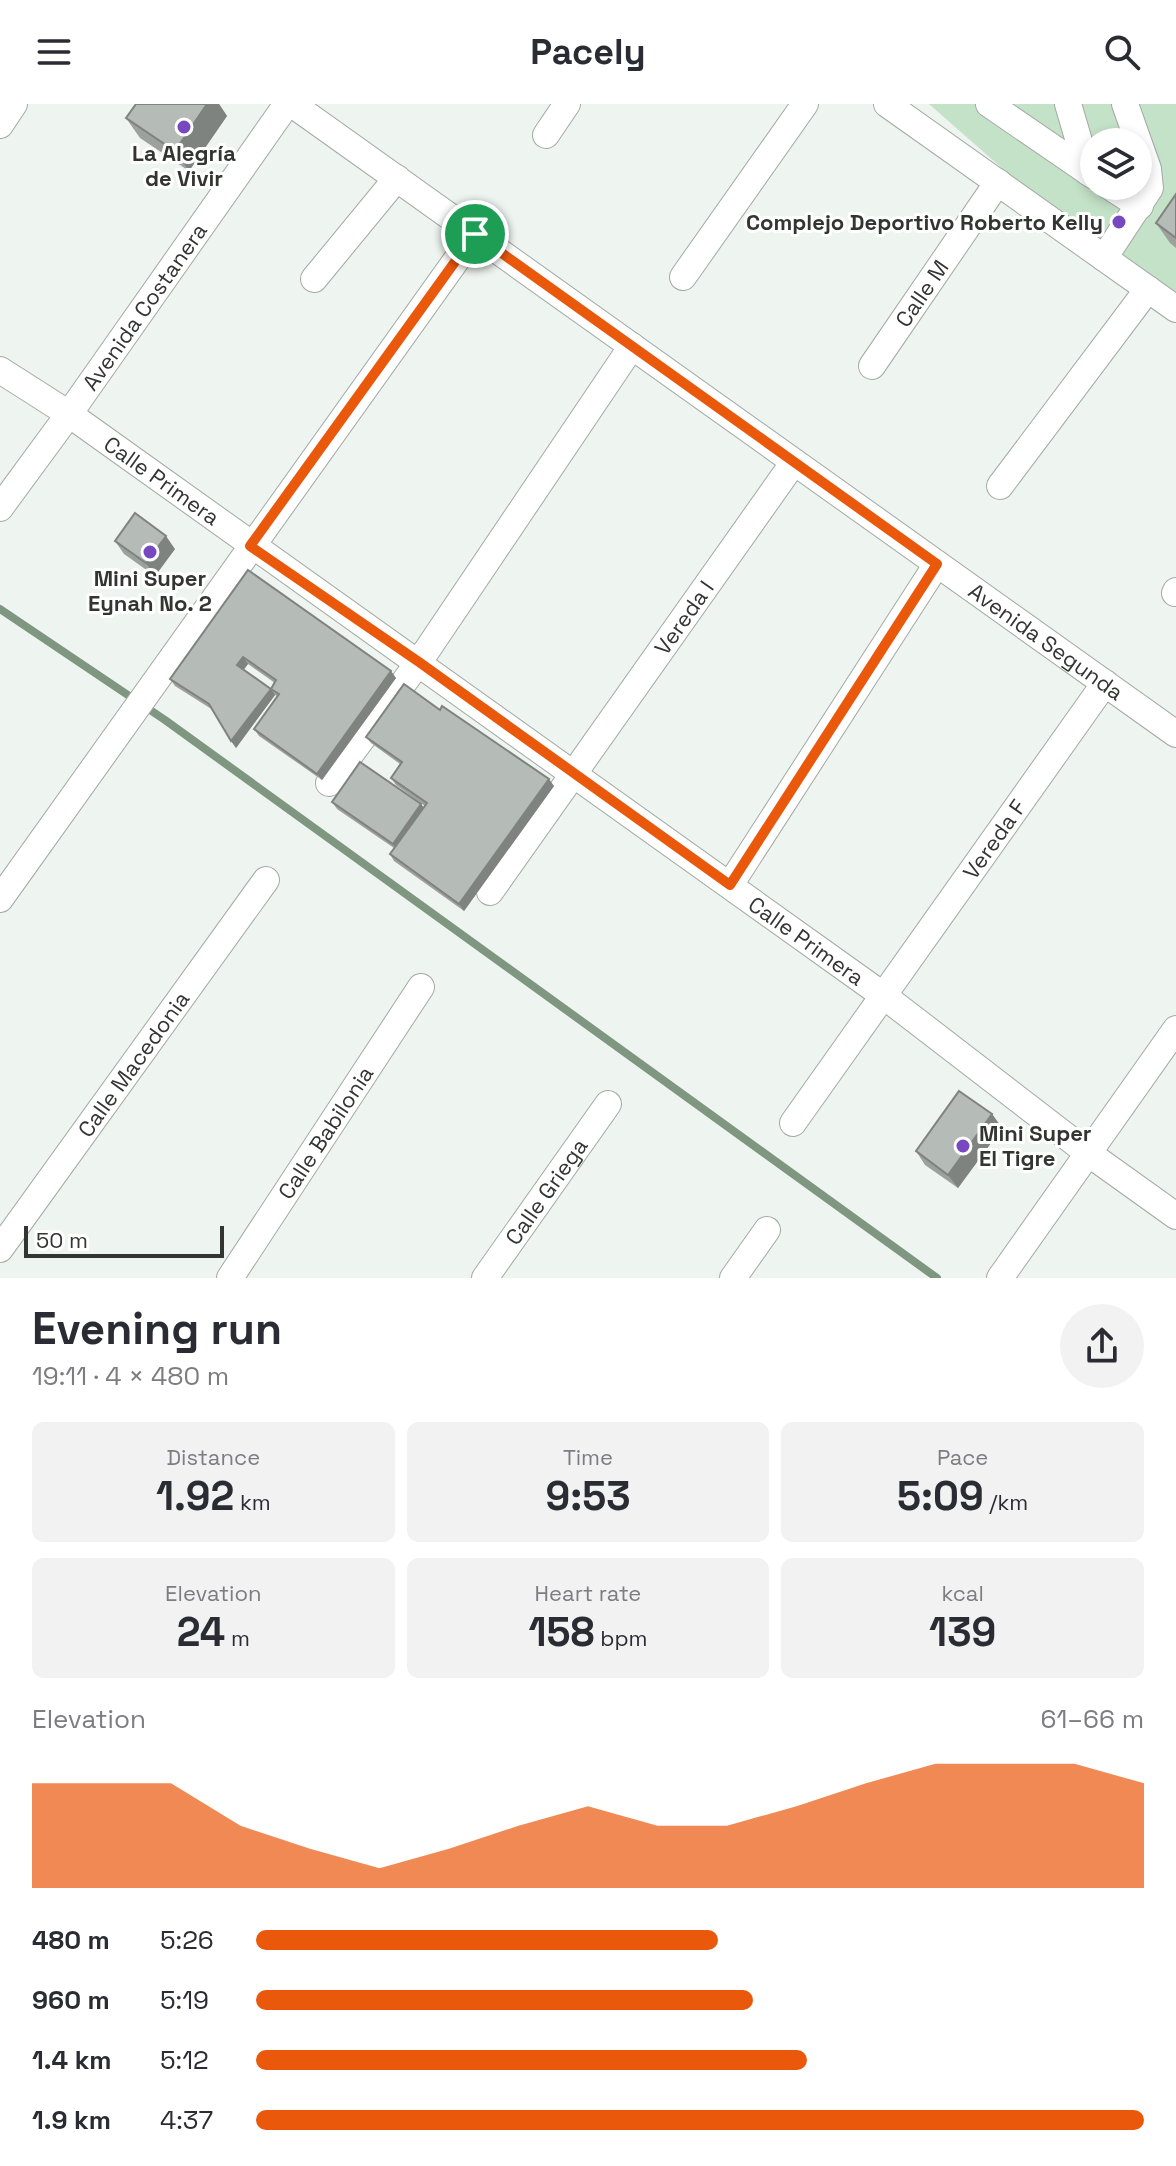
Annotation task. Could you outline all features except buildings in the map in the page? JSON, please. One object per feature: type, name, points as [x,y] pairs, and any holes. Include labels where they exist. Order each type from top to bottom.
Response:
[{"type":"street","points":[[0,125],[14,104]]},
{"type":"street","name":"Avenida Segunda","points":[[290,104],[1176,734]]},
{"type":"street","name":"Avenida Costanera","points":[[0,508],[290,104]]},
{"type":"street","points":[[546,135],[567,104]]},
{"type":"street","points":[[683,277],[805,104]]},
{"type":"street","points":[[887,104],[1176,309]]},
{"type":"street","points":[[989,104],[1019,115],[1080,164]]},
{"type":"street","points":[[1068,104],[1080,135]]},
{"type":"street","points":[[1104,258],[1150,188],[1148,169],[1125,104]]},
{"type":"street","points":[[314,279],[397,178]]},
{"type":"street","name":"Calle M","points":[[872,366],[998,182]]},
{"type":"street","points":[[1131,200],[1140,206]]},
{"type":"street","points":[[0,899],[475,234]]},
{"type":"street","points":[[1000,486],[1148,289]]},
{"type":"street","points":[[329,783],[419,662],[632,346]]},
{"type":"street","name":"Calle Primera","points":[[0,370],[69,414],[250,546],[419,662],[730,885],[884,996],[1088,1153],[1176,1216]]},
{"type":"street","name":"Vereda I","points":[[490,892],[794,462]]},
{"type":"street","points":[[730,885],[937,564]]},
{"type":"street","name":"Vereda F","points":[[793,1123],[1105,683]]},
{"type":"street","name":"Calle Macedonia","points":[[0,1249],[266,880]]},
{"type":"street","name":"Calle Babilonia","points":[[230,1278],[421,987]]},
{"type":"street","points":[[1000,1278],[1176,1029]]},
{"type":"street","name":"Calle Griega","points":[[485,1278],[608,1104]]},
{"type":"street","points":[[733,1278],[767,1230]]},
{"type":"green space","name":"Complejo Deportivo Roberto Kelly","points":[[929,104],[1176,104],[1176,305],[1104,258]]},
{"type":"waterway","points":[[0,609],[165,720],[937,1278]]},
{"type":"place","name":"La Alegría de Vivir","points":[[184,127]]},
{"type":"place","name":"Complejo Deportivo Roberto Kelly","points":[[1119,222]]},
{"type":"place","name":"Mini Super Eynah No. 2","points":[[150,552]]},
{"type":"place","name":"Mini Super El Tigre","points":[[963,1146]]},
{"type":"route","points":[[475,234],[937,564],[730,885],[419,662],[250,546],[475,234]]}]
